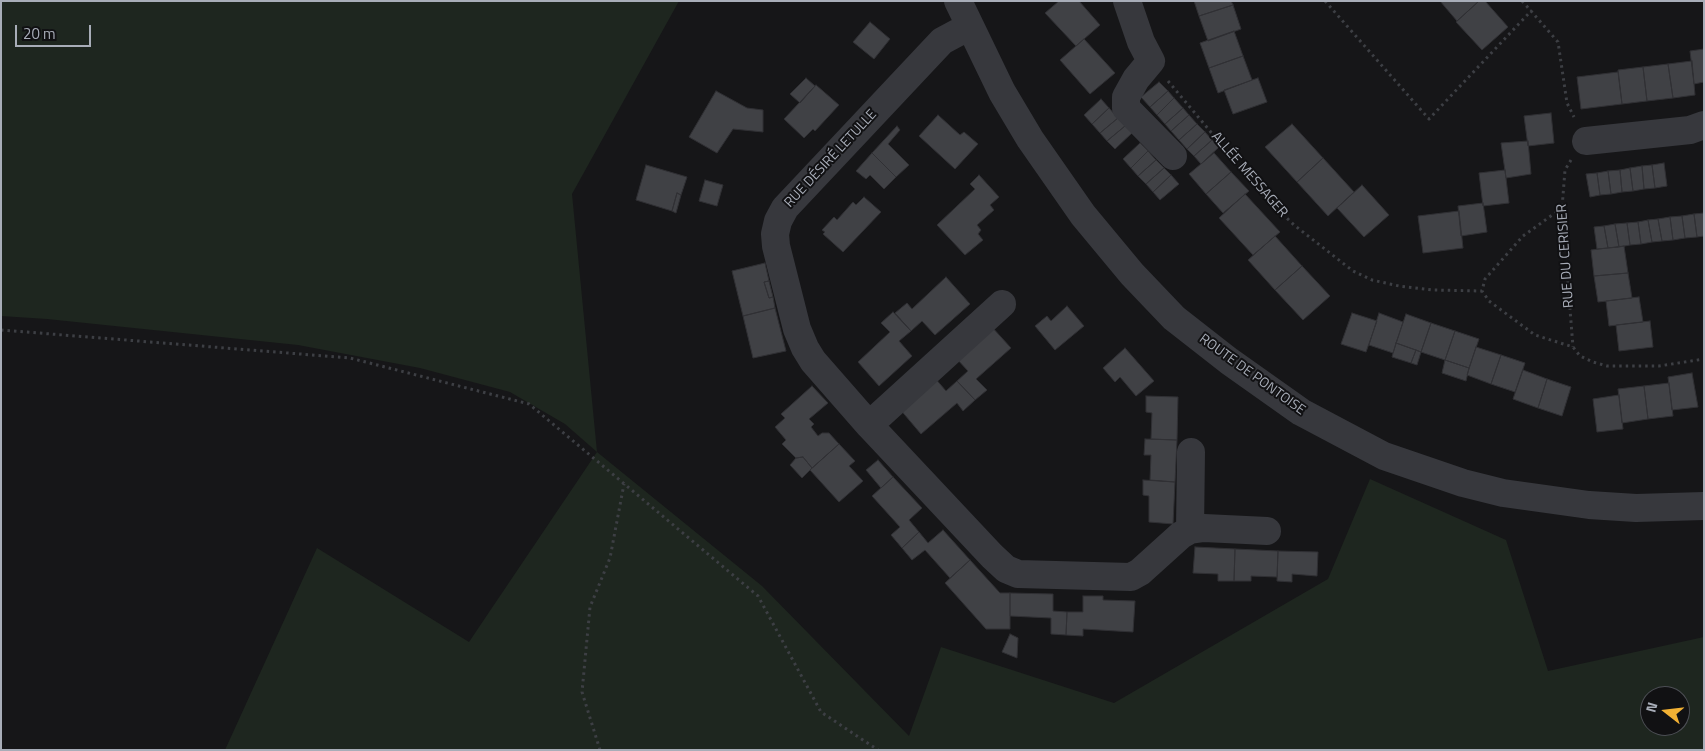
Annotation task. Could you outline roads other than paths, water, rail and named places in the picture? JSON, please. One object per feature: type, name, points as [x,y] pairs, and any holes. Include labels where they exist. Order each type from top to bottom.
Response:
[{"type":"street","name":"ROUTE DE PONTOISE","points":[[958,1],[1002,92],[1030,139],[1083,215],[1132,274],[1174,318],[1229,361],[1301,412],[1384,456],[1463,483],[1503,493],[1589,505],[1636,508],[1704,506]]},
{"type":"street","points":[[1127,1],[1141,42],[1151,61],[1136,79],[1126,97],[1126,108],[1173,156]]},
{"type":"street","name":"RUE DÉSIRÉ LETULLE","points":[[970,26],[942,41],[785,208],[778,221],[775,234],[776,246],[797,329],[805,348],[813,361],[869,425],[1006,569],[1018,574],[1131,577],[1140,572],[1180,535],[1190,530]]},
{"type":"street","points":[[1586,141],[1690,130],[1704,125]]},
{"type":"street","points":[[869,425],[1002,304]]},
{"type":"street","points":[[1191,452],[1190,530],[1204,528],[1267,531]]}]
